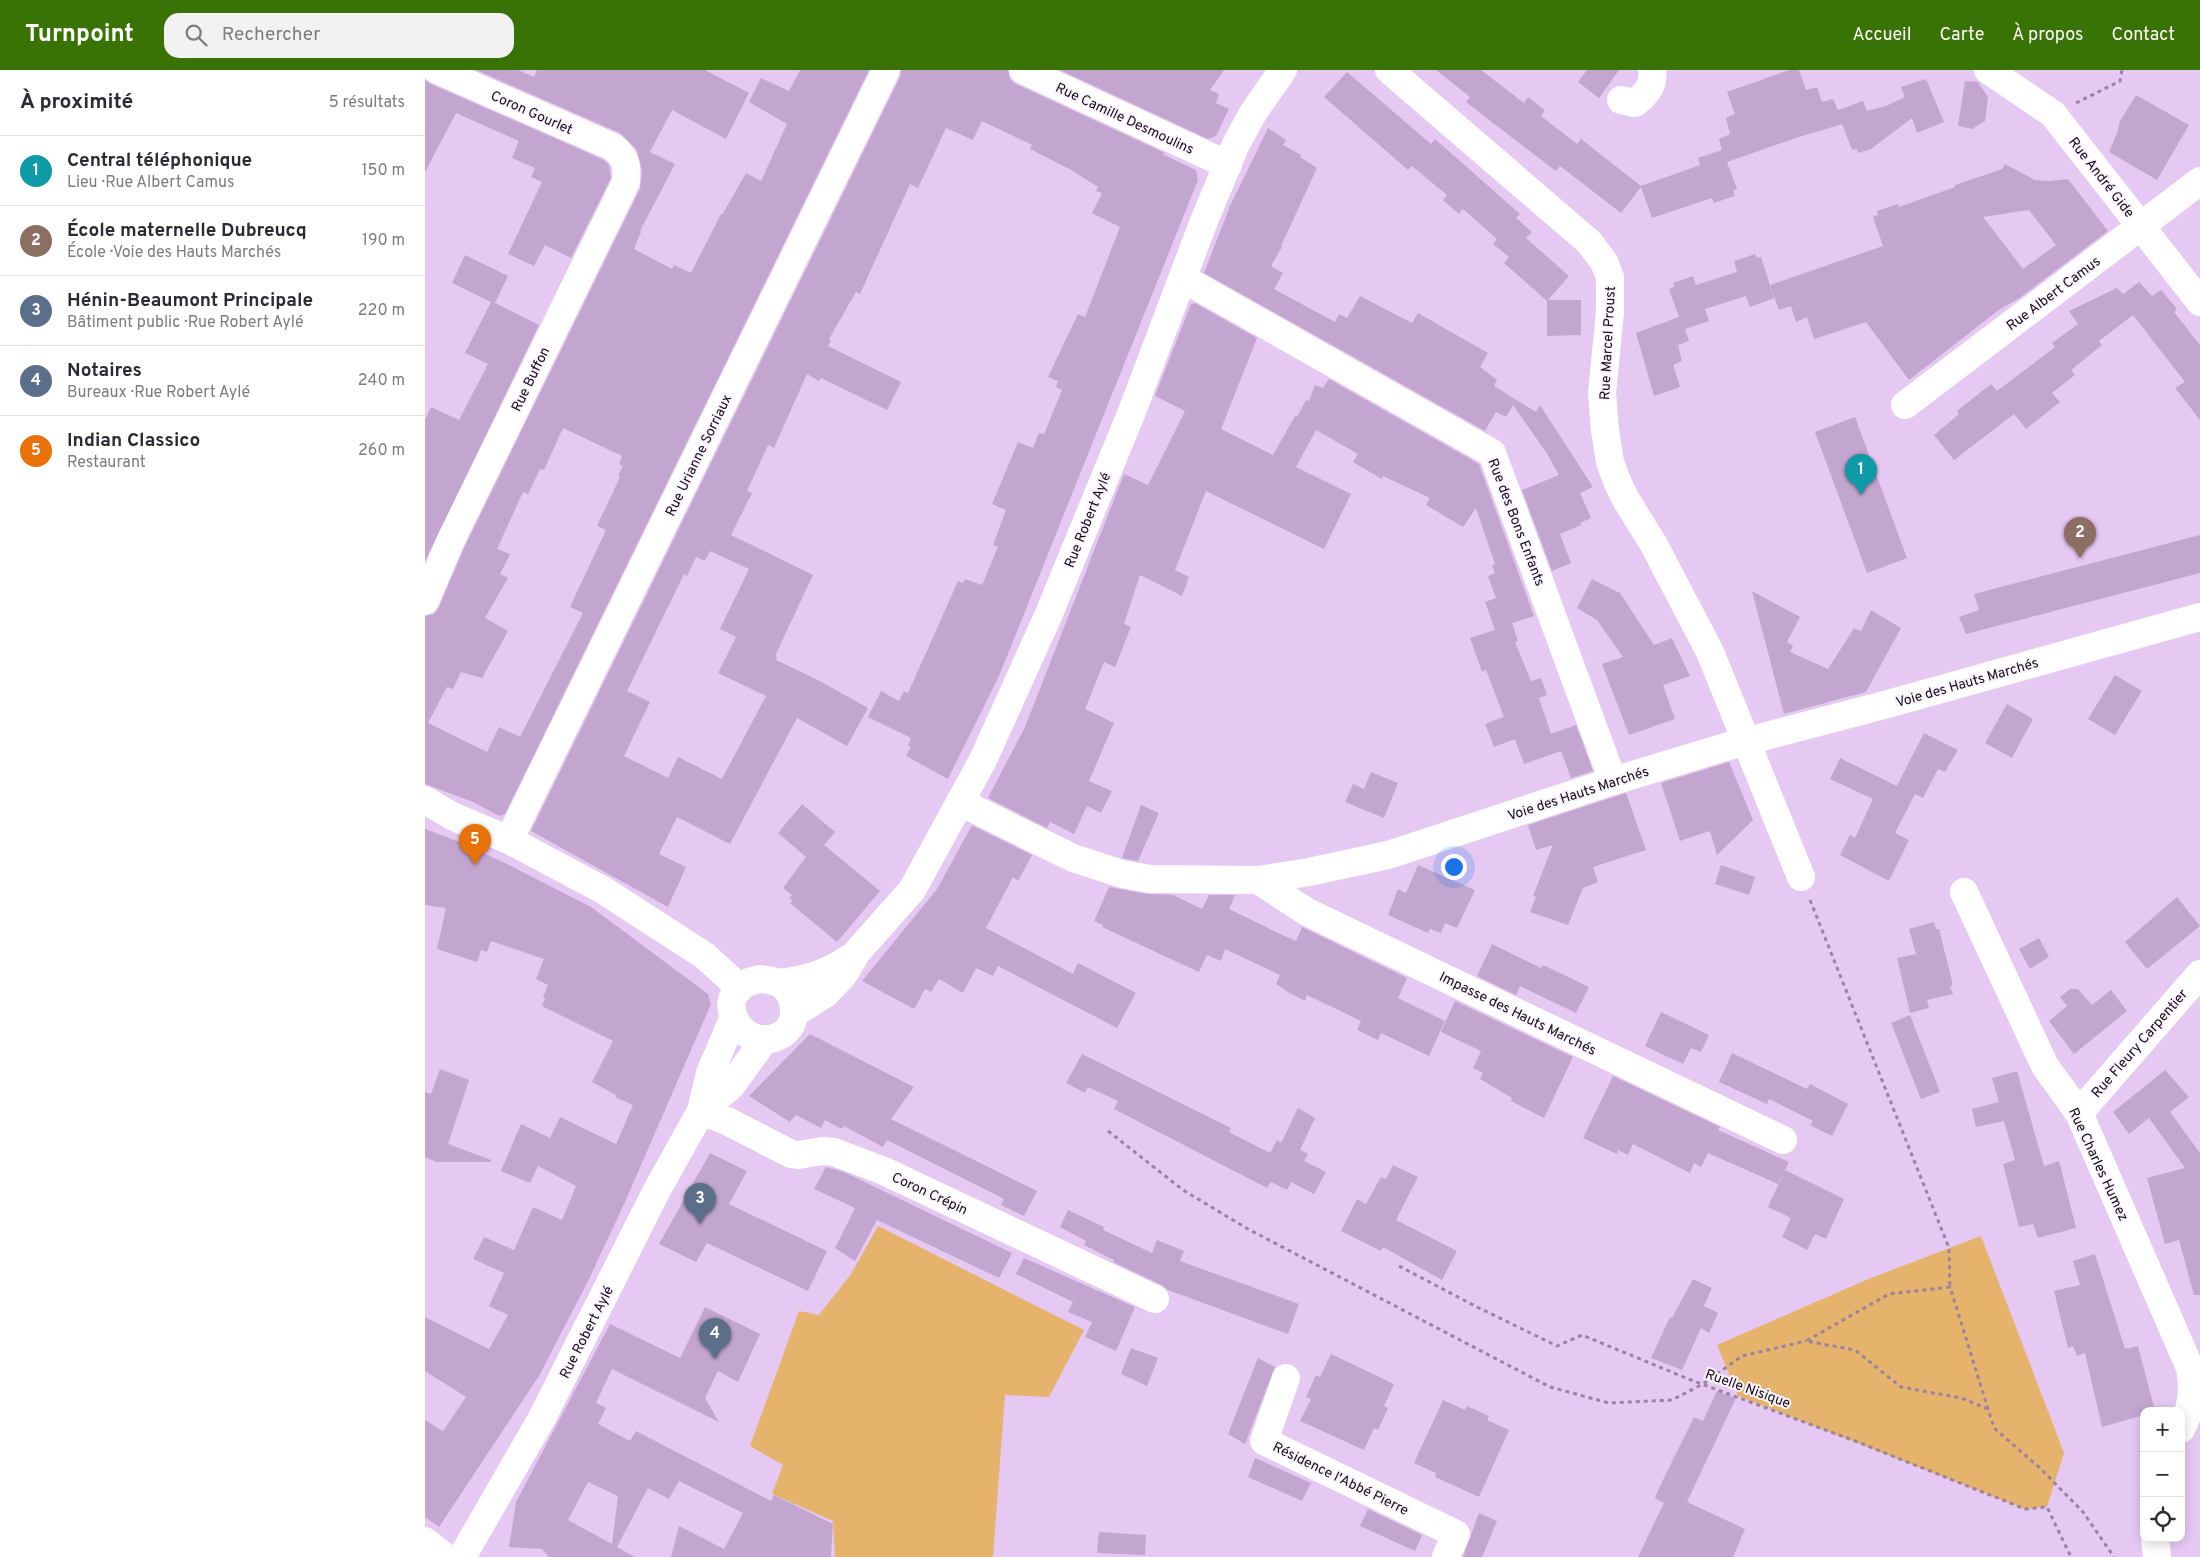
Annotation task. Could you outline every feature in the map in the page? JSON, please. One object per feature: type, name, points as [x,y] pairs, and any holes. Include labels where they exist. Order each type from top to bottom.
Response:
[{"type":"street","name":"Coron Gourlet","points":[[437,70],[613,148],[623,157]]},
{"type":"street","name":"Rue Urianne Sorriaux","points":[[509,840],[886,70]]},
{"type":"street","name":"Rue Camille Desmoulins","points":[[1023,70],[1228,165]]},
{"type":"street","name":"Rue Marcel Proust","points":[[1389,70],[1589,242],[1604,262],[1610,277],[1610,312],[1602,393],[1605,430],[1611,462],[1625,498],[1654,545],[1710,652],[1801,877]]},
{"type":"street","points":[[1621,100],[1635,103],[1648,93],[1653,75],[1652,70]]},
{"type":"street","name":"Rue André Gide","points":[[1988,70],[2053,114],[2200,302]]},
{"type":"street","name":"Rue Robert Aylé","points":[[795,1014],[825,994],[844,974],[857,952],[912,890],[983,760],[1048,616],[1184,279],[1204,221],[1228,165],[1253,113],[1278,72]]},
{"type":"street","name":"Rue Buffon","points":[[425,601],[450,542],[626,182],[627,169],[623,157]]},
{"type":"street","name":"Rue Albert Camus","points":[[1905,405],[2200,181]]},
{"type":"street","name":"Rue des Bons Enfants","points":[[1184,279],[1492,453],[1613,781]]},
{"type":"street","name":"Voie des Hauts Marchés","points":[[960,802],[1073,858],[1122,874],[1150,879],[1258,880],[1309,872],[1388,855],[1613,781],[1747,740],[1884,705],[2200,617]]},
{"type":"street","points":[[425,800],[452,816],[509,840],[635,909],[705,956],[739,988]]},
{"type":"street","points":[[425,817],[452,816]]},
{"type":"street","name":"Impasse des Hauts Marchés","points":[[1258,880],[1307,912],[1783,1140]]},
{"type":"street","name":"Rue Charles Humez","points":[[1964,892],[2045,1066],[2079,1113],[2197,1387]]},
{"type":"street","name":"Rue Robert Aylé","points":[[779,983],[818,976],[857,952]]},
{"type":"street","name":"Rue Fleury Carpentier","points":[[2079,1113],[2200,974]]},
{"type":"street","points":[[760,979],[779,983],[793,1001],[795,1014],[791,1024],[785,1032],[765,1039],[756,1038],[746,1033],[733,1019],[730,1011],[734,994],[749,981],[760,979]]},
{"type":"street","name":"Rue Robert Aylé","points":[[448,1552],[542,1418],[658,1188],[701,1111],[710,1073],[733,1019]]},
{"type":"street","name":"Rue Robert Aylé","points":[[701,1111],[731,1086],[765,1039]]},
{"type":"street","name":"Coron Crépin","points":[[701,1111],[727,1121],[791,1154],[803,1155],[834,1152],[884,1171],[1155,1299]]},
{"type":"street","name":"Résidence l'Abbé Pierre","points":[[1286,1378],[1264,1441],[1456,1534],[1446,1557]]},
{"type":"street","points":[[2185,1419],[2197,1387]]},
{"type":"street","points":[[2155,1542],[2157,1557]]},
{"type":"path","points":[[2053,114],[2120,81],[2122,70]]},
{"type":"path","points":[[1801,877],[1949,1248],[1950,1287],[1994,1428],[2041,1469],[2083,1512],[2114,1557]]},
{"type":"path","points":[[1108,1131],[1183,1190],[1248,1229],[1550,1387],[1609,1403],[1672,1400],[1703,1384],[1742,1356],[1807,1341],[1889,1294],[1950,1287]]},
{"type":"path","name":"Ruelle Nisique","points":[[1399,1266],[1557,1346],[1582,1334],[1703,1384],[1855,1440],[2025,1509],[2047,1507],[2071,1557]]},
{"type":"path","points":[[1807,1341],[1855,1350],[1901,1387],[1961,1398],[1988,1410]]},
{"type":"shaded area","points":[[878,1226],[1084,1330],[1049,1397],[1005,1395],[993,1557],[835,1557],[833,1521],[772,1494],[783,1465],[750,1446],[799,1311],[819,1315],[851,1274]]},
{"type":"shaded area","points":[[1981,1236],[2064,1453],[2047,1507],[2025,1509],[1738,1396],[1717,1345],[1866,1280]]},
{"type":"building","points":[[476,70],[518,70],[534,77],[537,70],[705,70],[749,93],[726,139],[672,110],[650,152],[675,164],[640,231],[634,249],[672,269],[674,265],[691,273],[721,214],[746,173],[761,181],[787,124],[749,102],[761,78],[789,91],[800,70],[869,70],[505,814],[499,816],[473,802],[425,784],[425,616],[434,614],[439,607],[464,548],[640,189],[642,171],[637,150],[620,133]],"holes":[[[563,428],[622,456],[619,464],[623,466],[618,476],[620,477],[597,526],[606,530],[570,607],[583,613],[520,737],[499,727],[487,752],[428,723],[447,687],[453,689],[461,672],[482,678],[508,631],[485,618],[508,578],[500,574],[510,554],[497,549],[523,492],[528,494],[540,469],[544,470]]]},
{"type":"building","points":[[901,70],[1008,70],[1010,79],[1016,84],[1165,153],[1162,154],[1196,170],[1198,180],[999,676],[948,779],[906,756],[911,747],[908,745],[911,738],[868,717],[881,691],[899,701],[904,691],[908,693],[958,581],[963,583],[965,579],[982,585],[998,547],[993,545],[1006,510],[992,504],[1018,442],[1033,448],[1039,433],[1044,434],[1062,390],[1056,387],[1058,381],[1048,377],[1078,314],[1085,317],[1120,227],[1092,213],[1102,193],[1096,191],[1098,187],[1073,171],[1030,149],[1032,145],[982,121],[973,140],[946,128],[918,188],[910,184],[860,294],[856,292],[829,339],[831,340],[828,346],[901,382],[887,410],[821,378],[819,381],[807,374],[774,448],[768,445],[747,491],[752,493],[731,535],[813,575],[775,656],[777,657],[776,660],[818,680],[868,708],[847,746],[797,718],[730,844],[677,817],[659,854],[686,867],[668,907],[531,831],[900,77]],"holes":[[[710,551],[749,569],[720,629],[736,637],[718,673],[766,696],[722,779],[678,757],[668,778],[624,756],[650,702],[627,691],[684,574],[687,576],[696,557],[705,561]]]},
{"type":"building","points":[[1060,70],[1224,70],[1210,90],[1219,94],[1216,103],[1229,109],[1216,136],[1208,139]]},
{"type":"building","points":[[1436,70],[1481,70],[1524,103],[1528,97],[1545,110],[1541,116],[1577,144],[1581,139],[1641,186],[1700,165],[1698,158],[1722,150],[1719,139],[1730,134],[1726,118],[1735,114],[1727,92],[1789,70],[1799,70],[1806,90],[1817,87],[1822,102],[1833,99],[1838,110],[1863,101],[1867,111],[1886,106],[1905,97],[1901,87],[1926,79],[1944,122],[1917,133],[1912,118],[1871,149],[1858,153],[1857,149],[1852,150],[1842,124],[1796,138],[1727,162],[1737,189],[1733,191],[1735,196],[1714,203],[1712,198],[1652,218],[1641,187],[1621,213],[1560,166],[1556,171],[1519,143],[1466,102],[1470,97]]},
{"type":"building","points":[[1587,70],[1619,70],[1599,98],[1578,82]]},
{"type":"building","points":[[1347,72],[1431,144],[1435,139],[1520,214],[1516,218],[1532,232],[1526,238],[1569,276],[1548,300],[1581,300],[1581,335],[1547,336],[1547,301],[1504,263],[1509,257],[1493,244],[1497,239],[1463,209],[1459,214],[1443,200],[1447,195],[1412,166],[1408,170],[1324,97]]},
{"type":"building","points":[[425,80],[604,160],[609,165],[611,178],[571,258],[545,245],[534,266],[508,254],[542,182],[531,177],[535,168],[512,158],[519,141],[456,113],[425,172]]},
{"type":"building","points":[[1965,81],[1978,82],[1988,97],[1985,121],[1972,129],[1958,126]]},
{"type":"building","points":[[2136,95],[2189,125],[2157,180],[2109,152],[2118,131],[2119,123]]},
{"type":"building","points":[[1268,128],[1286,140],[1283,145],[1301,155],[1300,157],[1317,168],[1282,247],[1271,266],[1283,273],[1274,289],[1335,322],[1339,314],[1347,318],[1360,296],[1412,323],[1418,313],[1488,353],[1480,367],[1497,380],[1494,386],[1536,412],[1540,405],[1593,487],[1580,493],[1591,518],[1580,523],[1581,525],[1560,534],[1571,563],[1552,571],[1522,490],[1559,475],[1546,452],[1513,405],[1506,417],[1496,412],[1485,431],[1204,273],[1230,206]]},
{"type":"building","points":[[2005,164],[2035,180],[2068,179],[2108,231],[2018,299],[2000,309],[1909,380],[1866,322],[1814,339],[1807,317],[1796,322],[1791,306],[1779,310],[1770,285],[1883,246],[1873,217],[1878,215],[1877,211],[1898,204],[1899,207],[2002,169]],"holes":[[[2029,210],[2056,245],[2023,269],[1983,217]]]},
{"type":"building","points":[[1755,254],[1757,258],[1761,257],[1774,298],[1750,307],[1746,296],[1705,309],[1709,321],[1685,329],[1689,341],[1678,345],[1682,361],[1673,365],[1680,387],[1654,396],[1636,333],[1679,317],[1669,289],[1674,287],[1673,283],[1693,276],[1696,285],[1737,272],[1734,261]]},
{"type":"building","points":[[465,255],[508,276],[495,303],[539,325],[425,561],[425,420],[431,407],[459,420],[488,364],[465,353],[491,302],[452,283]]},
{"type":"building","points":[[2139,282],[2152,296],[2161,290],[2177,309],[2174,312],[2200,345],[2200,420],[2175,388],[2185,382],[2133,315],[2099,341],[2102,345],[2071,370],[2075,375],[2052,393],[2060,402],[2026,429],[2014,414],[1954,460],[1934,435],[1959,414],[1957,411],[1991,384],[1997,391],[2055,347],[2052,343],[2078,324],[2069,311],[2117,288],[2123,294]]},
{"type":"building","points":[[1195,303],[1257,338],[1221,429],[1273,455],[1295,416],[1297,417],[1306,400],[1309,401],[1315,385],[1323,388],[1329,379],[1479,464],[1534,616],[1512,623],[1518,641],[1515,642],[1531,681],[1541,678],[1547,695],[1539,698],[1551,734],[1576,725],[1593,771],[1571,778],[1561,751],[1524,764],[1515,739],[1494,747],[1485,724],[1504,717],[1486,670],[1482,672],[1470,638],[1495,630],[1485,602],[1496,598],[1488,576],[1495,573],[1492,565],[1495,564],[1476,508],[1463,527],[1426,505],[1430,498],[1383,476],[1382,479],[1353,462],[1358,454],[1316,430],[1296,467],[1351,494],[1324,549],[1206,491],[1175,570],[1189,577],[1182,596],[1140,575],[1124,624],[1131,627],[1115,667],[1104,662],[1085,709],[1114,723],[1089,781],[1112,791],[1101,813],[1087,806],[1074,834],[1050,822],[1047,828],[988,798],[1025,727],[1124,474],[1148,485],[1185,411],[1155,396],[1191,304]]},
{"type":"building","points":[[1855,417],[1907,558],[1867,573],[1815,432]]},
{"type":"building","points":[[2200,535],[2200,573],[1966,634],[1959,617],[1979,610],[1974,594]]},
{"type":"building","points":[[1592,579],[1620,593],[1654,645],[1672,638],[1690,676],[1663,685],[1675,719],[1629,735],[1602,664],[1623,657],[1597,620],[1577,608]]},
{"type":"building","points":[[1752,591],[1800,617],[1787,642],[1793,646],[1790,652],[1828,669],[1854,628],[1861,631],[1871,610],[1901,628],[1866,692],[1784,714]]},
{"type":"building","points":[[2115,675],[2142,691],[2115,735],[2088,719]]},
{"type":"building","points":[[2007,704],[2033,719],[2012,758],[1985,743]]},
{"type":"building","points":[[1924,733],[1958,750],[1945,772],[1938,769],[1923,798],[1915,794],[1895,833],[1909,840],[1889,881],[1840,855],[1850,835],[1855,838],[1873,799],[1830,779],[1840,758],[1897,786]]},
{"type":"building","points":[[1729,762],[1753,820],[1717,855],[1710,831],[1680,841],[1661,783]]},
{"type":"building","points":[[1371,772],[1398,783],[1384,818],[1345,802],[1353,784],[1364,789]]},
{"type":"building","points":[[1626,793],[1646,850],[1593,867],[1598,882],[1583,888],[1568,925],[1530,912],[1536,897],[1533,896],[1553,845],[1536,850],[1528,825]]},
{"type":"building","points":[[802,804],[835,832],[824,845],[880,891],[837,942],[790,903],[793,901],[789,898],[792,895],[783,888],[806,857],[778,833]]},
{"type":"building","points":[[1141,805],[1159,813],[1138,861],[1122,858]]},
{"type":"building","points":[[973,826],[1032,855],[1018,881],[1013,877],[986,928],[1073,974],[1078,963],[1136,993],[1117,1028],[998,966],[993,976],[976,968],[963,993],[939,979],[931,992],[925,989],[914,1009],[862,981],[937,889]]},
{"type":"building","points":[[425,829],[462,843],[511,866],[591,907],[708,994],[711,1004],[625,1202],[588,1281],[539,1376],[439,1527],[425,1517],[425,1420],[443,1431],[466,1397],[425,1371],[425,1317],[489,1349],[508,1315],[489,1306],[504,1273],[473,1259],[484,1237],[514,1250],[533,1207],[562,1220],[576,1186],[538,1166],[530,1183],[501,1171],[521,1124],[550,1138],[560,1117],[616,1144],[633,1105],[615,1097],[616,1095],[592,1082],[613,1041],[542,1006],[545,998],[543,997],[548,985],[536,979],[544,959],[491,941],[487,952],[481,950],[477,962],[437,949],[446,908],[425,905]]},
{"type":"building","points":[[1418,865],[1475,890],[1457,928],[1445,923],[1441,933],[1430,929],[1428,933],[1388,915],[1398,889],[1406,893]]},
{"type":"building","points":[[1721,865],[1755,877],[1749,895],[1715,884]]},
{"type":"building","points":[[1109,887],[1147,894],[1173,895],[1202,909],[1209,895],[1235,895],[1229,909],[1274,931],[1296,941],[1302,927],[1407,978],[1398,998],[1445,1021],[1429,1056],[1381,1033],[1378,1040],[1357,1030],[1361,1021],[1307,995],[1305,1001],[1288,992],[1276,984],[1280,975],[1225,949],[1221,961],[1207,955],[1199,972],[1102,927],[1103,925],[1094,921]]},
{"type":"building","points":[[2177,897],[2200,926],[2147,969],[2125,942]]},
{"type":"building","points":[[1934,922],[1936,929],[1939,929],[1953,985],[1950,986],[1953,994],[1927,1000],[1929,1008],[1910,1013],[1897,958],[1916,954],[1909,929]]},
{"type":"building","points":[[2039,938],[2049,957],[2030,969],[2019,949]]},
{"type":"building","points":[[1492,944],[1541,968],[1543,965],[1589,987],[1576,1013],[1520,986],[1516,995],[1477,976]]},
{"type":"building","points":[[2070,989],[2078,989],[2092,1005],[2111,990],[2127,1011],[2074,1054],[2049,1021],[2067,1006],[2060,997]]},
{"type":"building","points":[[1455,1001],[1573,1057],[1544,1118],[1511,1101],[1512,1098],[1480,1079],[1483,1073],[1473,1068],[1481,1051],[1441,1032]]},
{"type":"building","points":[[1661,1012],[1709,1035],[1701,1052],[1691,1048],[1683,1064],[1645,1046]]},
{"type":"building","points":[[1910,1015],[1940,1092],[1921,1099],[1891,1023]]},
{"type":"building","points":[[810,1034],[914,1087],[891,1119],[1037,1191],[1024,1216],[1001,1205],[1004,1199],[887,1140],[883,1147],[844,1126],[842,1129],[825,1120],[821,1128],[796,1115],[790,1122],[749,1096]]},
{"type":"building","points":[[1732,1053],[1807,1089],[1810,1084],[1848,1104],[1832,1136],[1810,1125],[1813,1121],[1769,1099],[1767,1104],[1719,1082]]},
{"type":"building","points":[[1082,1054],[1231,1128],[1229,1132],[1270,1153],[1277,1140],[1281,1143],[1298,1108],[1315,1118],[1300,1150],[1308,1154],[1304,1161],[1326,1172],[1314,1194],[1291,1182],[1287,1190],[1271,1182],[1267,1188],[1114,1109],[1118,1101],[1088,1087],[1085,1093],[1066,1083]]},
{"type":"building","points":[[440,1069],[469,1080],[448,1144],[491,1160],[491,1162],[436,1162],[425,1157],[425,1092],[431,1094]]},
{"type":"building","points":[[2165,1070],[2189,1097],[2170,1112],[2200,1153],[2200,1295],[2194,1295],[2179,1240],[2165,1244],[2147,1178],[2185,1168],[2149,1118],[2129,1134],[2113,1112]]},
{"type":"building","points":[[2017,1071],[2044,1166],[2059,1161],[2076,1228],[2038,1238],[2033,1224],[2019,1227],[2003,1164],[2015,1160],[2004,1121],[1976,1127],[1972,1109],[1999,1102],[1992,1078]]},
{"type":"building","points":[[1613,1076],[1720,1127],[1718,1130],[1789,1162],[1778,1184],[1708,1153],[1701,1167],[1694,1163],[1690,1173],[1633,1144],[1628,1155],[1618,1150],[1617,1154],[1583,1138]]},
{"type":"building","points":[[710,1153],[747,1171],[729,1204],[827,1251],[808,1291],[707,1243],[696,1262],[659,1244]]},
{"type":"building","points":[[1393,1165],[1418,1177],[1396,1220],[1457,1251],[1442,1280],[1383,1247],[1381,1251],[1341,1231],[1357,1199],[1366,1204],[1381,1177],[1386,1179]]},
{"type":"building","points":[[826,1167],[844,1172],[1012,1253],[999,1278],[877,1220],[855,1261],[835,1248],[855,1208],[814,1189]]},
{"type":"building","points":[[1785,1170],[1844,1199],[1826,1239],[1815,1234],[1807,1250],[1782,1237],[1791,1218],[1768,1207]]},
{"type":"building","points":[[1068,1210],[1104,1227],[1103,1230],[1152,1253],[1157,1240],[1184,1251],[1180,1261],[1299,1304],[1288,1334],[1168,1290],[1162,1285],[1113,1262],[1114,1260],[1084,1245],[1086,1241],[1060,1227]]},
{"type":"building","points":[[2095,1254],[2125,1349],[2138,1346],[2154,1407],[2140,1407],[2140,1416],[2102,1427],[2085,1353],[2077,1356],[2073,1346],[2068,1348],[2054,1291],[2080,1285],[2073,1261]]},
{"type":"building","points":[[1024,1258],[1135,1307],[1116,1351],[1085,1337],[1092,1322],[1068,1312],[1073,1302],[1016,1274]]},
{"type":"building","points":[[1693,1279],[1712,1288],[1704,1306],[1718,1313],[1709,1333],[1701,1328],[1682,1370],[1651,1358],[1670,1317],[1672,1318]]},
{"type":"building","points":[[705,1307],[760,1334],[738,1382],[718,1371],[705,1398],[719,1422],[612,1369],[596,1403],[606,1408],[598,1424],[630,1441],[636,1431],[771,1501],[774,1495],[833,1524],[831,1557],[671,1557],[679,1526],[724,1549],[743,1513],[679,1481],[669,1499],[648,1488],[617,1547],[635,1557],[549,1557],[542,1549],[509,1547],[516,1502],[610,1324],[680,1358]],"holes":[[[588,1482],[618,1496],[612,1544],[568,1520]]]},
{"type":"building","points":[[1131,1348],[1158,1358],[1147,1386],[1121,1374]]},
{"type":"building","points":[[1331,1354],[1394,1384],[1384,1406],[1388,1408],[1378,1430],[1374,1428],[1364,1450],[1300,1421],[1311,1399],[1306,1397],[1316,1375],[1320,1377]]},
{"type":"building","points":[[1258,1358],[1275,1367],[1245,1444],[1228,1434]]},
{"type":"building","points":[[1717,1391],[1736,1398],[1687,1502],[1745,1529],[1733,1557],[1638,1557],[1664,1503],[1655,1498],[1661,1484],[1694,1417],[1703,1421]]},
{"type":"building","points":[[1443,1400],[1465,1410],[1467,1406],[1489,1416],[1487,1420],[1509,1430],[1479,1497],[1435,1477],[1436,1473],[1414,1463]]},
{"type":"building","points":[[1255,1458],[1311,1483],[1302,1501],[1248,1477]]},
{"type":"building","points":[[1368,1509],[1422,1535],[1415,1551],[1360,1526]]},
{"type":"building","points":[[1479,1513],[1497,1521],[1482,1557],[1463,1557]]},
{"type":"building","points":[[1099,1532],[1146,1535],[1145,1555],[1097,1553]]},
{"type":"place","name":"Central téléphonique","points":[[1861,495]]},
{"type":"place","name":"École maternelle Dubreucq","points":[[2080,558]]},
{"type":"place","name":"Indian Classico","points":[[475,865]]},
{"type":"place","name":"Hénin-Beaumont Principale","points":[[700,1224]]},
{"type":"place","name":"Notaires","points":[[715,1359]]}]
